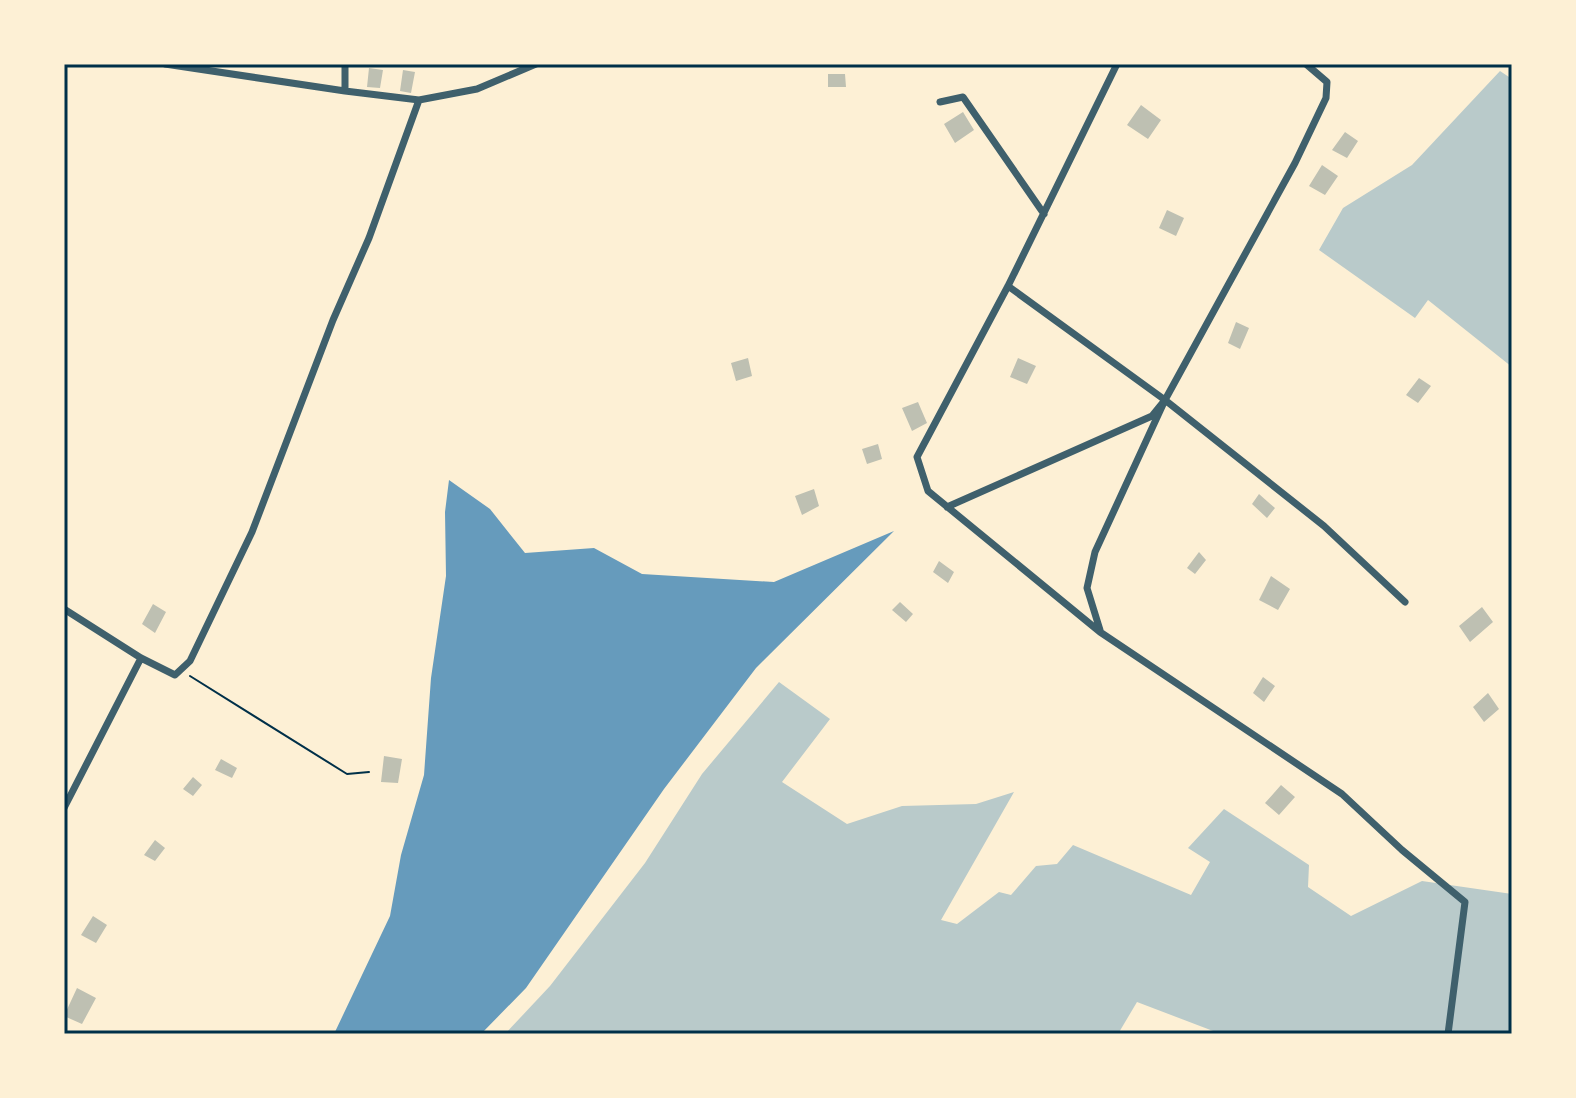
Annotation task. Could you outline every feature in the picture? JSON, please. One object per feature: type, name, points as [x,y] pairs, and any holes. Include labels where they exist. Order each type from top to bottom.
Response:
[{"type":"street","points":[[165,64],[419,100],[477,89],[536,64]]},
{"type":"street","points":[[345,64],[345,91]]},
{"type":"street","points":[[1117,64],[1008,286],[917,457],[928,491],[1100,632],[1342,794],[1402,850],[1465,902],[1448,1034]]},
{"type":"street","points":[[1100,632],[1087,588],[1095,552],[1165,400],[1295,163],[1326,98],[1327,82],[1306,64]]},
{"type":"street","points":[[940,102],[963,97],[1044,214]]},
{"type":"street","points":[[64,609],[141,658],[175,675],[190,661],[252,532],[333,320],[369,238],[419,100]]},
{"type":"street","points":[[1008,286],[1165,400],[1324,526],[1405,602]]},
{"type":"street","points":[[947,507],[1152,416],[1165,400]]},
{"type":"street","points":[[64,808],[141,658]]},
{"type":"path","points":[[180,670],[347,774],[369,772]]},
{"type":"shaded area","points":[[1500,71],[1512,79],[1512,367],[1428,300],[1415,318],[1319,250],[1343,208],[1412,165]]},
{"type":"shaded area","points":[[779,682],[830,719],[782,782],[847,824],[902,806],[976,804],[1014,792],[941,920],[957,924],[999,892],[1011,895],[1036,866],[1057,864],[1073,845],[1191,895],[1210,862],[1188,848],[1224,809],[1309,865],[1308,887],[1351,916],[1422,881],[1512,894],[1512,1034],[1221,1034],[1137,1002],[1118,1034],[505,1034],[550,986],[645,863],[702,774]]},
{"type":"water","points":[[449,480],[490,509],[525,553],[594,548],[642,574],[774,582],[894,531],[756,668],[664,789],[526,988],[481,1034],[334,1034],[390,916],[401,855],[424,775],[431,678],[446,576],[445,512]]},
{"type":"building","points":[[369,68],[383,70],[380,88],[367,87]]},
{"type":"building","points":[[403,70],[415,72],[411,93],[400,91]]},
{"type":"building","points":[[828,74],[845,74],[846,87],[828,87]]},
{"type":"building","points":[[1141,105],[1161,120],[1148,139],[1127,125]]},
{"type":"building","points":[[963,112],[974,130],[955,143],[944,124]]},
{"type":"building","points":[[1345,132],[1358,141],[1347,158],[1332,150]]},
{"type":"building","points":[[1322,165],[1338,176],[1325,195],[1309,186]]},
{"type":"building","points":[[1167,210],[1184,218],[1176,236],[1159,228]]},
{"type":"building","points":[[1236,322],[1249,328],[1240,349],[1228,343]]},
{"type":"building","points":[[748,358],[752,376],[736,381],[731,363]]},
{"type":"building","points":[[1018,358],[1036,366],[1027,384],[1010,377]]},
{"type":"building","points":[[1419,378],[1431,386],[1418,403],[1406,395]]},
{"type":"building","points":[[918,402],[927,423],[912,431],[902,408]]},
{"type":"building","points":[[878,444],[882,459],[867,464],[862,449]]},
{"type":"building","points":[[814,489],[819,506],[802,515],[795,496]]},
{"type":"building","points":[[1259,494],[1275,508],[1267,518],[1252,504]]},
{"type":"building","points":[[1199,552],[1206,560],[1195,574],[1187,568]]},
{"type":"building","points":[[939,561],[954,572],[948,583],[933,572]]},
{"type":"building","points":[[1271,576],[1290,589],[1278,610],[1259,600]]},
{"type":"building","points":[[900,602],[913,614],[906,622],[892,610]]},
{"type":"building","points":[[153,604],[166,612],[155,633],[142,624]]},
{"type":"building","points":[[1482,607],[1493,622],[1470,642],[1459,626]]},
{"type":"building","points":[[1263,677],[1275,686],[1264,702],[1253,693]]},
{"type":"building","points":[[1488,693],[1499,709],[1484,722],[1473,707]]},
{"type":"building","points":[[384,756],[402,759],[398,783],[381,782]]},
{"type":"building","points":[[221,759],[237,768],[232,778],[215,770]]},
{"type":"building","points":[[193,777],[202,785],[193,796],[183,789]]},
{"type":"building","points":[[1281,785],[1295,797],[1279,815],[1265,803]]},
{"type":"building","points":[[155,840],[165,848],[155,861],[144,855]]},
{"type":"building","points":[[93,916],[107,925],[96,943],[81,935]]},
{"type":"building","points":[[77,988],[96,998],[82,1024],[64,1016]]}]
